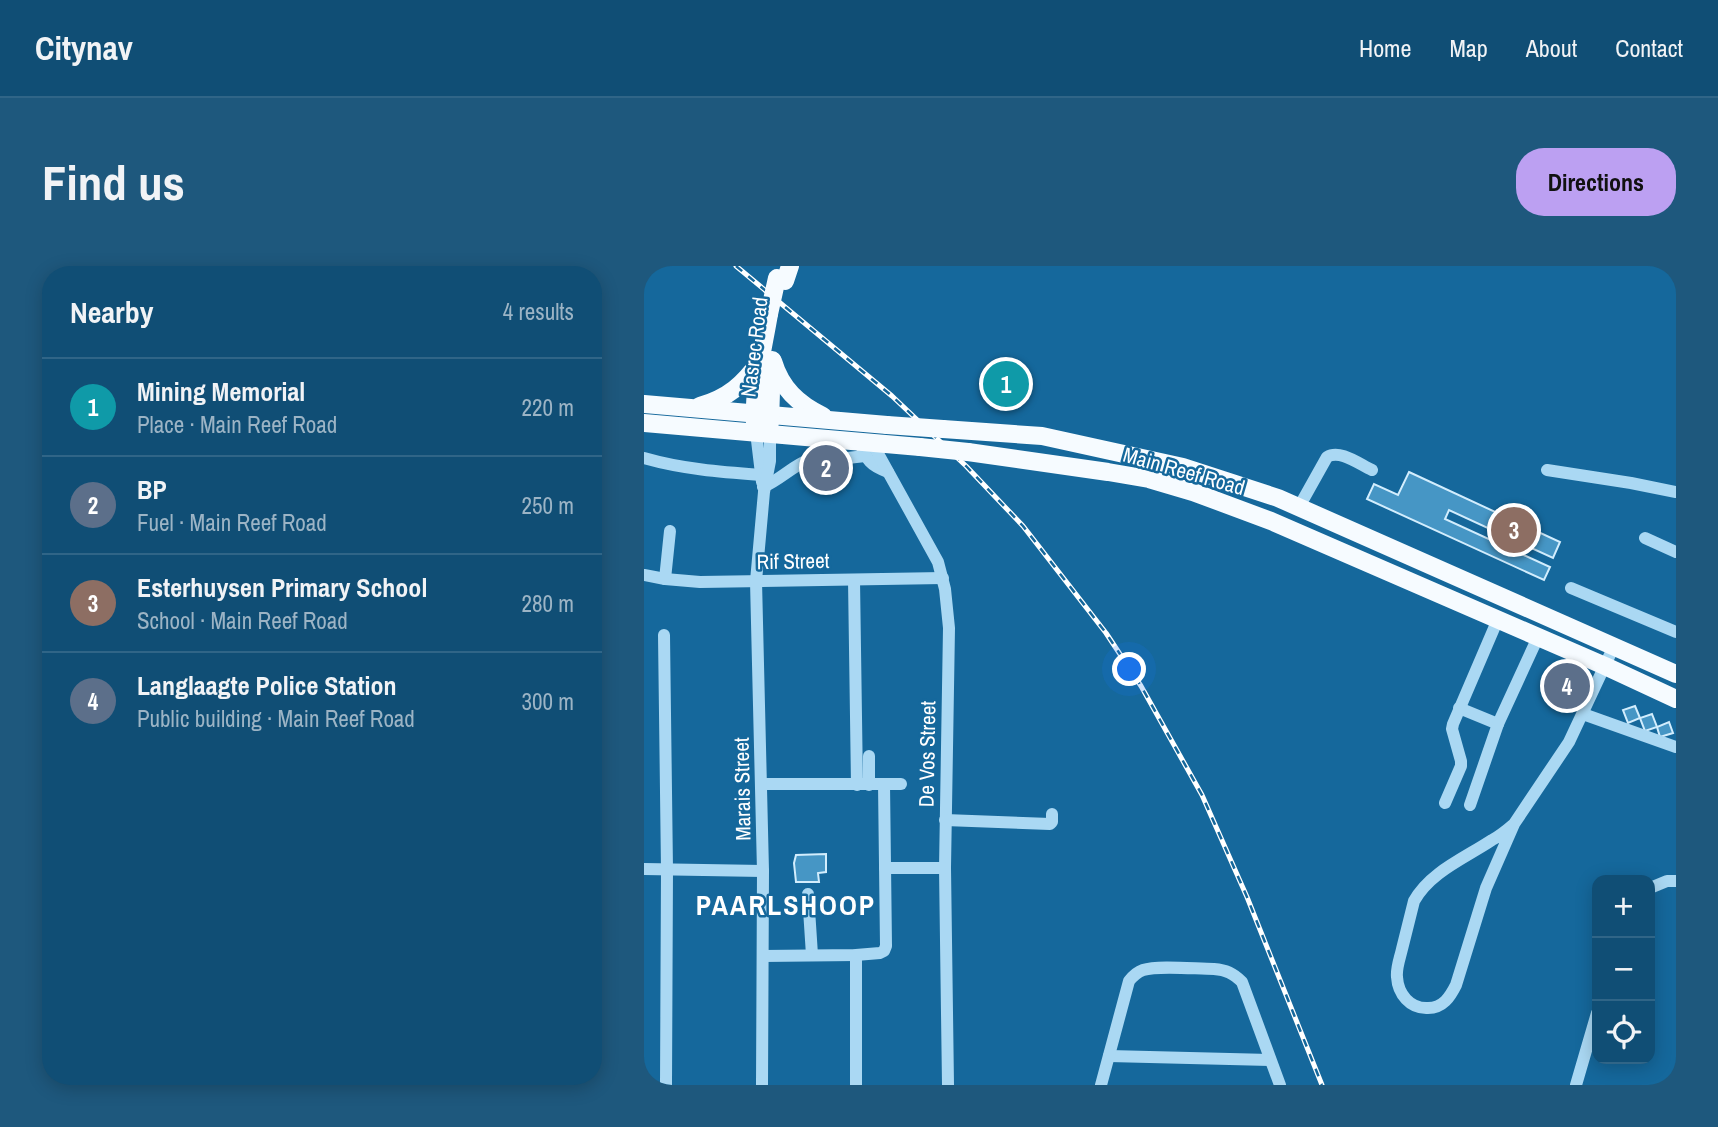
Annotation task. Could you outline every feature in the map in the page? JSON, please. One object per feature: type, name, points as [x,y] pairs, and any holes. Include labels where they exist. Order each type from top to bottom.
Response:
[{"type":"main road","name":"Nasrec Road","points":[[763,433],[766,358],[783,273]]},
{"type":"main road","points":[[690,408],[730,394],[750,377],[766,358],[791,395],[833,421]]},
{"type":"main road","name":"Main Reef Road","points":[[644,404],[1042,436],[1183,467],[1278,498],[1676,674]]},
{"type":"main road","name":"Main Reef Road","points":[[644,423],[763,433],[865,446],[920,447],[968,452],[1149,480],[1193,492],[1271,521],[1676,699]]},
{"type":"main road","points":[[1492,617],[1495,593]]},
{"type":"main road","points":[[1536,636],[1543,614]]},
{"type":"street","name":"Marais Street","points":[[762,1085],[763,871],[756,581],[763,485],[770,461],[763,433]]},
{"type":"street","points":[[839,459],[865,446]]},
{"type":"street","name":"De Vos Street","points":[[865,446],[888,472],[933,552],[943,578],[948,609],[945,820],[948,1085]]},
{"type":"street","points":[[1299,507],[1327,457],[1332,454],[1340,454],[1372,471]]},
{"type":"street","points":[[644,458],[668,465],[729,473],[763,485],[811,459]]},
{"type":"street","points":[[1547,470],[1676,492]]},
{"type":"street","points":[[665,579],[670,531]]},
{"type":"street","points":[[1645,538],[1676,552]]},
{"type":"street","name":"Rif Street","points":[[644,575],[700,582],[943,578]]},
{"type":"street","points":[[854,580],[863,785]]},
{"type":"street","points":[[1571,588],[1676,632]]},
{"type":"street","points":[[1445,803],[1461,766],[1452,729],[1492,617]]},
{"type":"street","points":[[664,635],[666,1085]]},
{"type":"street","points":[[1469,805],[1498,724],[1536,636]]},
{"type":"street","points":[[1514,824],[1430,881],[1420,891],[1414,901],[1397,977],[1407,1002],[1424,1009],[1434,1008],[1450,997],[1486,888],[1514,824],[1569,742],[1614,646]]},
{"type":"street","points":[[1459,708],[1498,724]]},
{"type":"street","points":[[1583,714],[1676,747]]},
{"type":"street","points":[[863,785],[869,756]]},
{"type":"street","points":[[761,784],[901,784]]},
{"type":"street","points":[[763,956],[856,955],[880,953],[885,949],[884,784]]},
{"type":"street","points":[[945,820],[1050,824],[1052,814]]},
{"type":"street","points":[[885,868],[945,868]]},
{"type":"street","points":[[644,869],[763,871]]},
{"type":"street","points":[[1655,886],[1676,881]]},
{"type":"street","points":[[808,894],[813,955]]},
{"type":"street","points":[[856,955],[856,1085]]},
{"type":"street","points":[[1101,1085],[1129,981],[1141,970],[1153,968],[1222,970],[1235,975],[1242,982],[1280,1085]]},
{"type":"street","points":[[1576,1085],[1592,1030]]},
{"type":"street","points":[[1109,1056],[1270,1060]]},
{"type":"building","points":[[811,454],[839,457],[837,481],[809,478]]},
{"type":"building","points":[[1409,472],[1560,542],[1553,558],[1449,510],[1445,519],[1550,567],[1544,580],[1367,499],[1374,484],[1398,495]]},
{"type":"building","points":[[1635,706],[1640,718],[1628,723],[1623,710]]},
{"type":"building","points":[[1652,714],[1657,727],[1645,731],[1640,718]]},
{"type":"building","points":[[1669,722],[1673,733],[1660,737],[1657,727]]},
{"type":"building","points":[[826,854],[826,872],[818,873],[819,882],[796,882],[796,855]]},
{"type":"tunnel","points":[[811,459],[839,459]]},
{"type":"railway","points":[[736,266],[892,396],[966,466],[1023,526],[1106,633],[1141,686],[1202,795],[1247,897],[1322,1085]]},
{"type":"place","name":"Mining Memorial","points":[[1006,384]]},
{"type":"place","name":"BP","points":[[826,468]]},
{"type":"place","name":"Esterhuysen Primary School","points":[[1514,530]]},
{"type":"place","name":"Langlaagte Police Station","points":[[1567,686]]},
{"type":"district","name":"PAARLSHOOP","points":[[786,905]]}]
